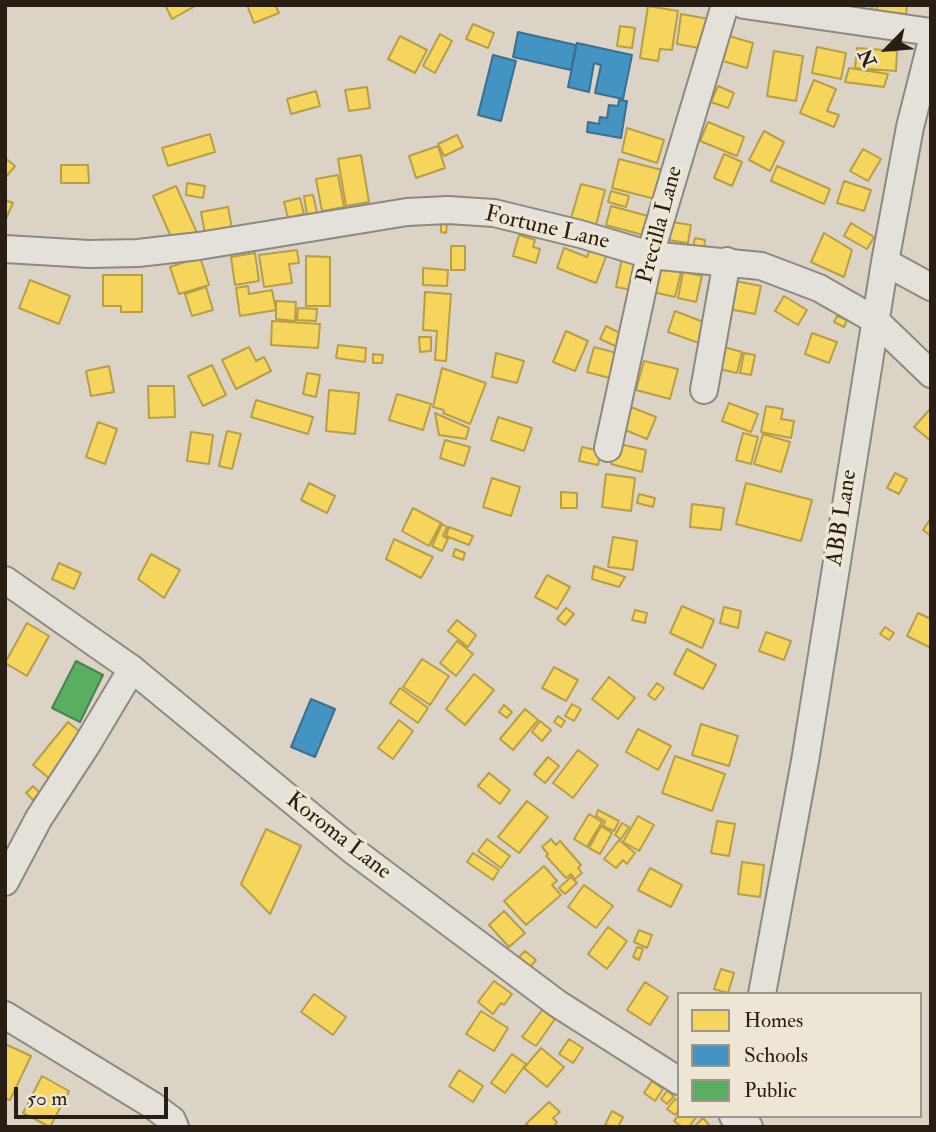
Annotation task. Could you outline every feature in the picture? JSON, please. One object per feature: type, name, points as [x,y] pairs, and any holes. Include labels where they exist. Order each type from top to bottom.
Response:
[{"type":"street","name":"Precilla Lane","points":[[608,448],[650,255],[725,5]]},
{"type":"street","points":[[744,5],[931,32]]},
{"type":"street","name":"ABB Lane","points":[[762,992],[805,761],[885,262],[910,127],[931,44]]},
{"type":"street","name":"Fortune Lane","points":[[5,249],[89,254],[138,253],[199,246],[407,212],[448,210],[494,213],[650,255],[761,266],[819,288],[875,320],[931,374]]},
{"type":"street","points":[[704,390],[727,261]]},
{"type":"street","points":[[885,262],[931,287]]},
{"type":"street","name":"Koroma Lane","points":[[8,584],[132,669],[351,849],[558,1004],[677,1080]]},
{"type":"street","points":[[5,882],[39,818],[132,669]]},
{"type":"street","points":[[5,1015],[152,1105],[172,1120],[175,1127]]},
{"type":"building: Homes","points":[[165,5],[197,5],[172,19]]},
{"type":"building: Homes","points":[[247,5],[275,5],[279,13],[254,23]]},
{"type":"building: Homes","points":[[860,5],[872,5],[872,12],[860,11]]},
{"type":"building: Homes","points":[[877,5],[907,5],[906,14],[876,11]]},
{"type":"building: Homes","points":[[648,6],[678,11],[672,50],[660,49],[658,61],[640,58]]},
{"type":"building: Homes","points":[[681,14],[709,19],[704,49],[677,44]]},
{"type":"building: Homes","points":[[473,24],[494,33],[488,48],[466,39]]},
{"type":"building: Homes","points":[[620,26],[635,28],[632,48],[617,46]]},
{"type":"building: Homes","points":[[440,34],[452,41],[435,73],[423,66]]},
{"type":"building: Homes","points":[[400,36],[427,50],[415,73],[388,59]]},
{"type":"building: Homes","points":[[729,36],[753,43],[747,68],[723,61]]},
{"type":"building: Homes","points":[[817,47],[846,53],[841,79],[812,73]]},
{"type":"building: Homes","points":[[857,48],[897,51],[896,71],[855,68]]},
{"type":"building: Homes","points":[[774,51],[803,56],[796,101],[767,96]]},
{"type":"building: Homes","points":[[849,68],[888,74],[884,87],[845,82]]},
{"type":"building: Homes","points":[[814,80],[836,89],[827,111],[839,115],[834,127],[800,113]]},
{"type":"building: Homes","points":[[718,86],[734,93],[728,108],[711,102]]},
{"type":"building: Homes","points":[[367,87],[370,108],[349,111],[345,90]]},
{"type":"building: Homes","points":[[316,91],[320,106],[291,114],[287,99]]},
{"type":"building: Homes","points":[[708,122],[744,137],[737,156],[700,141]]},
{"type":"building: Homes","points":[[627,128],[664,140],[657,163],[622,152]]},
{"type":"building: Homes","points":[[764,131],[784,142],[770,171],[749,160]]},
{"type":"building: Homes","points":[[210,134],[215,152],[168,166],[162,148]]},
{"type":"building: Homes","points":[[457,135],[463,147],[444,156],[438,144]]},
{"type":"building: Homes","points":[[438,146],[445,168],[416,178],[409,156]]},
{"type":"building: Homes","points":[[863,149],[881,159],[868,181],[850,171]]},
{"type":"building: Homes","points":[[724,154],[742,162],[732,186],[714,178]]},
{"type":"building: Homes","points":[[361,155],[369,202],[346,206],[338,159]]},
{"type":"building: Homes","points":[[5,158],[15,166],[5,178]]},
{"type":"building: Homes","points":[[619,159],[662,170],[655,199],[612,188]]},
{"type":"building: Homes","points":[[61,165],[88,165],[89,183],[61,183]]},
{"type":"building: Homes","points":[[777,166],[830,189],[824,204],[771,181]]},
{"type":"building: Homes","points":[[338,175],[344,207],[322,211],[316,179]]},
{"type":"building: Homes","points":[[844,181],[871,190],[864,211],[837,203]]},
{"type":"building: Homes","points":[[187,183],[205,186],[203,198],[186,195]]},
{"type":"building: Homes","points":[[581,184],[605,190],[596,225],[571,218]]},
{"type":"building: Homes","points":[[176,186],[198,235],[175,246],[153,196]]},
{"type":"building: Homes","points":[[611,191],[629,196],[626,207],[608,202]]},
{"type":"building: Homes","points":[[313,195],[317,213],[307,215],[304,196]]},
{"type":"building: Homes","points":[[300,198],[304,214],[288,218],[284,202]]},
{"type":"building: Homes","points":[[5,200],[13,203],[5,221]]},
{"type":"building: Homes","points":[[611,206],[648,216],[643,235],[606,225]]},
{"type":"building: Homes","points":[[228,207],[232,229],[205,234],[201,212]]},
{"type":"building: Homes","points":[[672,222],[691,225],[688,243],[669,240]]},
{"type":"building: Homes","points":[[441,223],[447,224],[446,233],[441,232]]},
{"type":"building: Homes","points":[[851,223],[874,237],[867,249],[844,236]]},
{"type":"building: Homes","points":[[824,233],[852,250],[844,277],[811,262]]},
{"type":"building: Homes","points":[[519,235],[535,240],[533,247],[540,249],[536,263],[513,256]]},
{"type":"building: Homes","points":[[695,238],[705,240],[704,249],[693,247]]},
{"type":"building: Homes","points":[[451,246],[465,246],[465,270],[451,270]]},
{"type":"building: Homes","points":[[564,248],[587,257],[591,248],[607,254],[596,283],[557,268]]},
{"type":"building: Homes","points":[[297,250],[299,263],[289,264],[292,283],[264,287],[259,255]]},
{"type":"building: Homes","points":[[255,253],[259,281],[235,285],[231,257]]},
{"type":"building: Homes","points":[[306,256],[330,257],[330,306],[306,306]]},
{"type":"building: Homes","points":[[200,257],[209,285],[179,294],[170,267]]},
{"type":"building: Homes","points":[[622,258],[643,262],[638,291],[616,287]]},
{"type":"building: Homes","points":[[659,267],[681,272],[675,297],[653,292]]},
{"type":"building: Homes","points":[[423,268],[448,270],[447,286],[423,285]]},
{"type":"building: Homes","points":[[683,272],[702,276],[696,302],[678,298]]},
{"type":"building: Homes","points":[[103,275],[142,275],[142,312],[121,312],[121,306],[103,306]]},
{"type":"building: Homes","points":[[30,280],[70,296],[59,324],[19,308]]},
{"type":"building: Homes","points":[[735,281],[761,286],[755,314],[729,309]]},
{"type":"building: Homes","points":[[248,286],[249,294],[272,290],[276,310],[240,316],[236,288]]},
{"type":"building: Homes","points":[[206,287],[213,310],[192,316],[185,294]]},
{"type":"building: Homes","points":[[425,292],[451,294],[446,361],[435,360],[437,331],[423,330]]},
{"type":"building: Homes","points":[[784,296],[807,310],[798,325],[775,311]]},
{"type":"building: Homes","points":[[276,301],[296,302],[295,321],[276,319]]},
{"type":"building: Homes","points":[[298,308],[317,309],[316,321],[297,320]]},
{"type":"building: Homes","points":[[675,311],[706,323],[699,343],[668,332]]},
{"type":"building: Homes","points":[[837,316],[847,320],[844,327],[834,322]]},
{"type":"building: Homes","points":[[272,321],[320,324],[318,348],[271,345]]},
{"type":"building: Homes","points":[[606,326],[628,337],[622,349],[600,339]]},
{"type":"building: Homes","points":[[566,331],[588,341],[575,371],[553,362]]},
{"type":"building: Homes","points":[[812,333],[837,342],[829,363],[805,354]]},
{"type":"building: Homes","points":[[419,337],[431,337],[431,351],[420,352]]},
{"type":"building: Homes","points":[[338,345],[366,348],[365,362],[336,358]]},
{"type":"building: Homes","points":[[249,347],[256,361],[264,357],[271,371],[236,389],[222,360]]},
{"type":"building: Homes","points":[[594,347],[624,355],[617,380],[587,372]]},
{"type":"building: Homes","points":[[724,347],[742,352],[737,373],[719,369]]},
{"type":"building: Homes","points":[[496,353],[524,361],[517,383],[492,377]]},
{"type":"building: Homes","points":[[744,353],[755,355],[751,375],[740,373]]},
{"type":"building: Homes","points":[[373,354],[383,355],[382,363],[373,363]]},
{"type":"building: Homes","points":[[644,361],[678,369],[670,399],[636,390]]},
{"type":"building: Homes","points":[[212,365],[226,395],[203,406],[188,376]]},
{"type":"building: Homes","points":[[109,366],[114,392],[91,396],[86,371]]},
{"type":"building: Homes","points":[[442,368],[486,383],[470,424],[433,407]]},
{"type":"building: Homes","points":[[307,373],[320,375],[316,397],[303,394]]},
{"type":"building: Homes","points":[[148,386],[174,386],[175,417],[149,418]]},
{"type":"building: Homes","points":[[329,390],[359,393],[355,434],[326,431]]},
{"type":"building: Homes","points":[[397,394],[431,404],[423,430],[389,420]]},
{"type":"building: Homes","points":[[256,400],[313,417],[308,434],[251,417]]},
{"type":"building: Homes","points":[[729,403],[758,414],[751,432],[722,421]]},
{"type":"building: Homes","points":[[766,406],[783,409],[781,419],[794,421],[791,438],[761,432]]},
{"type":"building: Homes","points":[[631,407],[656,417],[647,439],[623,429]]},
{"type":"building: Homes","points":[[931,408],[931,441],[914,427]]},
{"type":"building: Homes","points":[[435,413],[469,428],[466,439],[439,435]]},
{"type":"building: Homes","points":[[498,417],[532,428],[524,451],[491,440]]},
{"type":"building: Homes","points":[[98,422],[117,429],[105,464],[86,457]]},
{"type":"building: Homes","points":[[227,431],[241,434],[232,469],[219,466]]},
{"type":"building: Homes","points":[[191,432],[213,435],[209,464],[187,461]]},
{"type":"building: Homes","points":[[743,433],[758,437],[751,464],[736,460]]},
{"type":"building: Homes","points":[[763,434],[790,442],[781,472],[754,464]]},
{"type":"building: Homes","points":[[445,440],[470,447],[464,466],[440,458]]},
{"type":"building: Homes","points":[[615,443],[646,450],[642,472],[611,464]]},
{"type":"building: Homes","points":[[582,447],[601,451],[598,465],[579,461]]},
{"type":"building: Homes","points":[[895,473],[907,479],[899,494],[887,488]]},
{"type":"building: Homes","points":[[606,474],[635,478],[631,511],[602,507]]},
{"type":"building: Homes","points":[[492,478],[520,487],[511,516],[483,507]]},
{"type":"building: Homes","points":[[309,483],[335,496],[327,513],[301,500]]},
{"type":"building: Homes","points":[[746,483],[812,500],[801,541],[736,524]]},
{"type":"building: Homes","points":[[561,492],[577,493],[577,508],[561,508]]},
{"type":"building: Homes","points":[[639,494],[655,498],[653,507],[637,503]]},
{"type":"building: Homes","points":[[692,504],[724,508],[721,530],[690,527]]},
{"type":"building: Homes","points":[[413,508],[441,523],[429,546],[402,531]]},
{"type":"building: Homes","points":[[931,518],[931,536],[923,530]]},
{"type":"building: Homes","points":[[442,524],[447,527],[443,536],[448,539],[442,551],[432,546]]},
{"type":"building: Homes","points":[[449,527],[473,536],[469,545],[446,536]]},
{"type":"building: Homes","points":[[613,537],[637,541],[633,570],[608,567]]},
{"type":"building: Homes","points":[[394,539],[433,557],[421,578],[386,559]]},
{"type":"building: Homes","points":[[455,549],[465,553],[463,560],[453,556]]},
{"type":"building: Homes","points":[[151,554],[180,570],[164,598],[138,579]]},
{"type":"building: Homes","points":[[59,563],[81,573],[74,589],[52,579]]},
{"type":"building: Homes","points":[[594,566],[625,577],[619,587],[592,579]]},
{"type":"building: Homes","points":[[547,575],[570,587],[557,609],[535,597]]},
{"type":"building: Homes","points":[[682,606],[714,620],[702,648],[670,633]]},
{"type":"building: Homes","points":[[724,607],[741,611],[738,628],[720,623]]},
{"type":"building: Homes","points":[[566,608],[574,614],[565,625],[557,619]]},
{"type":"building: Homes","points":[[635,610],[647,613],[645,623],[632,620]]},
{"type":"building: Homes","points":[[918,613],[931,619],[931,648],[907,636]]},
{"type":"building: Homes","points":[[457,620],[476,635],[468,647],[448,631]]},
{"type":"building: Homes","points":[[27,623],[49,636],[27,676],[5,663]]},
{"type":"building: Homes","points":[[885,627],[894,633],[889,640],[880,634]]},
{"type":"building: Homes","points":[[766,632],[791,641],[784,660],[759,651]]},
{"type":"building: Homes","points":[[457,641],[473,654],[456,676],[440,663]]},
{"type":"building: Homes","points":[[687,649],[716,665],[703,689],[674,674]]},
{"type":"building: Homes","points":[[422,659],[449,676],[430,705],[403,687]]},
{"type":"building: Homes","points":[[554,667],[578,680],[566,701],[542,688]]},
{"type":"building: Homes","points":[[474,674],[494,690],[465,725],[446,709]]},
{"type":"building: Homes","points":[[609,677],[635,698],[618,719],[592,699]]},
{"type":"building: Homes","points":[[657,683],[664,688],[655,700],[648,695]]},
{"type":"building: Homes","points":[[400,688],[428,708],[418,723],[390,703]]},
{"type":"building: Homes","points":[[572,704],[581,709],[574,721],[565,716]]},
{"type":"building: Homes","points":[[504,705],[512,712],[507,718],[499,712]]},
{"type":"building: Homes","points":[[525,709],[538,720],[513,750],[500,739]]},
{"type":"building: Homes","points":[[558,716],[565,721],[561,727],[554,722]]},
{"type":"building: Homes","points":[[399,720],[413,731],[393,759],[378,748]]},
{"type":"building: Homes","points":[[540,721],[551,730],[542,741],[532,732]]},
{"type":"building: Homes","points":[[68,722],[85,736],[50,779],[33,765]]},
{"type":"building: Homes","points":[[701,724],[738,736],[729,766],[692,755]]},
{"type":"building: Homes","points":[[638,729],[671,746],[658,770],[626,752]]},
{"type":"building: Homes","points":[[578,750],[598,765],[573,798],[553,783]]},
{"type":"building: Homes","points":[[675,756],[725,774],[712,811],[662,793]]},
{"type":"building: Homes","points":[[548,757],[559,766],[545,783],[534,774]]},
{"type":"building: Homes","points":[[489,773],[510,790],[500,804],[478,786]]},
{"type":"building: Homes","points":[[33,786],[40,793],[33,800],[26,793]]},
{"type":"building: Homes","points":[[527,801],[548,817],[519,853],[498,837]]},
{"type":"building: Homes","points":[[598,810],[619,821],[614,831],[603,826],[605,821],[596,816]]},
{"type":"building: Homes","points":[[589,814],[602,822],[587,847],[574,839]]},
{"type":"building: Homes","points":[[638,816],[654,825],[639,851],[623,842]]},
{"type":"building: Homes","points":[[717,821],[735,824],[729,856],[711,853]]},
{"type":"building: Homes","points":[[622,823],[629,827],[621,839],[615,835]]},
{"type":"building: Homes","points":[[601,826],[612,833],[600,854],[589,848]]},
{"type":"building: Homes","points":[[266,829],[301,846],[270,914],[241,884]]},
{"type":"building: Homes","points":[[487,839],[510,856],[501,868],[478,851]]},
{"type":"building: Homes","points":[[551,839],[556,845],[560,841],[581,865],[578,868],[582,873],[575,879],[571,874],[566,878],[546,856],[548,854],[542,847]]},
{"type":"building: Homes","points":[[619,840],[635,853],[627,864],[623,860],[616,868],[604,859]]},
{"type":"building: Homes","points":[[473,853],[499,870],[493,880],[467,862]]},
{"type":"building: Homes","points":[[742,862],[764,865],[760,897],[738,894]]},
{"type":"building: Homes","points":[[544,866],[557,881],[552,885],[561,895],[526,925],[504,901]]},
{"type":"building: Homes","points":[[650,868],[682,885],[671,907],[638,890]]},
{"type":"building: Homes","points":[[571,877],[577,883],[565,894],[559,888]]},
{"type":"building: Homes","points":[[584,885],[613,906],[596,928],[568,907]]},
{"type":"building: Homes","points":[[504,911],[525,933],[509,947],[489,925]]},
{"type":"building: Homes","points":[[608,927],[627,941],[607,969],[588,954]]},
{"type":"building: Homes","points":[[639,930],[652,935],[647,948],[634,942]]},
{"type":"building: Homes","points":[[637,947],[643,949],[639,960],[633,957]]},
{"type":"building: Homes","points":[[525,951],[536,960],[530,967],[519,957]]},
{"type":"building: Homes","points":[[721,969],[734,973],[728,992],[714,989]]},
{"type":"building: Homes","points":[[494,981],[512,994],[493,1014],[478,1002]]},
{"type":"building: Homes","points":[[645,982],[668,997],[650,1025],[627,1010]]},
{"type":"building: Homes","points":[[314,994],[346,1017],[333,1035],[301,1012]]},
{"type":"building: Homes","points":[[542,1010],[555,1019],[536,1046],[522,1037]]},
{"type":"building: Homes","points":[[481,1011],[508,1028],[494,1051],[466,1034]]},
{"type":"building: Homes","points":[[569,1039],[583,1048],[573,1063],[559,1054]]},
{"type":"building: Homes","points":[[5,1044],[31,1056],[10,1100],[5,1098]]},
{"type":"building: Homes","points":[[541,1048],[564,1067],[547,1087],[524,1068]]},
{"type":"building: Homes","points":[[512,1054],[526,1064],[505,1093],[491,1083]]},
{"type":"building: Homes","points":[[459,1070],[483,1086],[473,1102],[449,1086]]},
{"type":"building: Homes","points":[[42,1076],[69,1091],[50,1127],[23,1113]]},
{"type":"building: Homes","points":[[652,1081],[663,1089],[655,1101],[644,1093]]},
{"type":"building: Homes","points":[[667,1091],[674,1096],[667,1104],[661,1099]]},
{"type":"building: Homes","points":[[675,1099],[677,1100],[675,1115],[667,1109]]},
{"type":"building: Homes","points":[[549,1102],[560,1112],[553,1118],[557,1122],[553,1127],[530,1127],[526,1124]]},
{"type":"building: Homes","points":[[612,1111],[623,1117],[618,1127],[605,1125]]},
{"type":"building: Homes","points":[[677,1117],[696,1118],[689,1127],[682,1127],[674,1121]]},
{"type":"building: Homes","points":[[703,1118],[711,1127],[694,1127]]},
{"type":"building: Schools","points":[[518,32],[576,45],[571,70],[513,57]]},
{"type":"building: Schools","points":[[577,43],[632,55],[623,99],[595,93],[601,65],[594,63],[589,92],[568,87]]},
{"type":"building: Schools","points":[[493,55],[516,61],[501,121],[478,115]]},
{"type":"building: Schools","points":[[619,100],[627,101],[621,138],[587,132],[588,122],[599,124],[600,117],[607,118],[609,105],[618,106]]},
{"type":"building: Schools","points":[[311,699],[335,709],[315,757],[291,747]]},
{"type":"building: Public","points":[[76,661],[103,675],[80,722],[52,708]]}]
